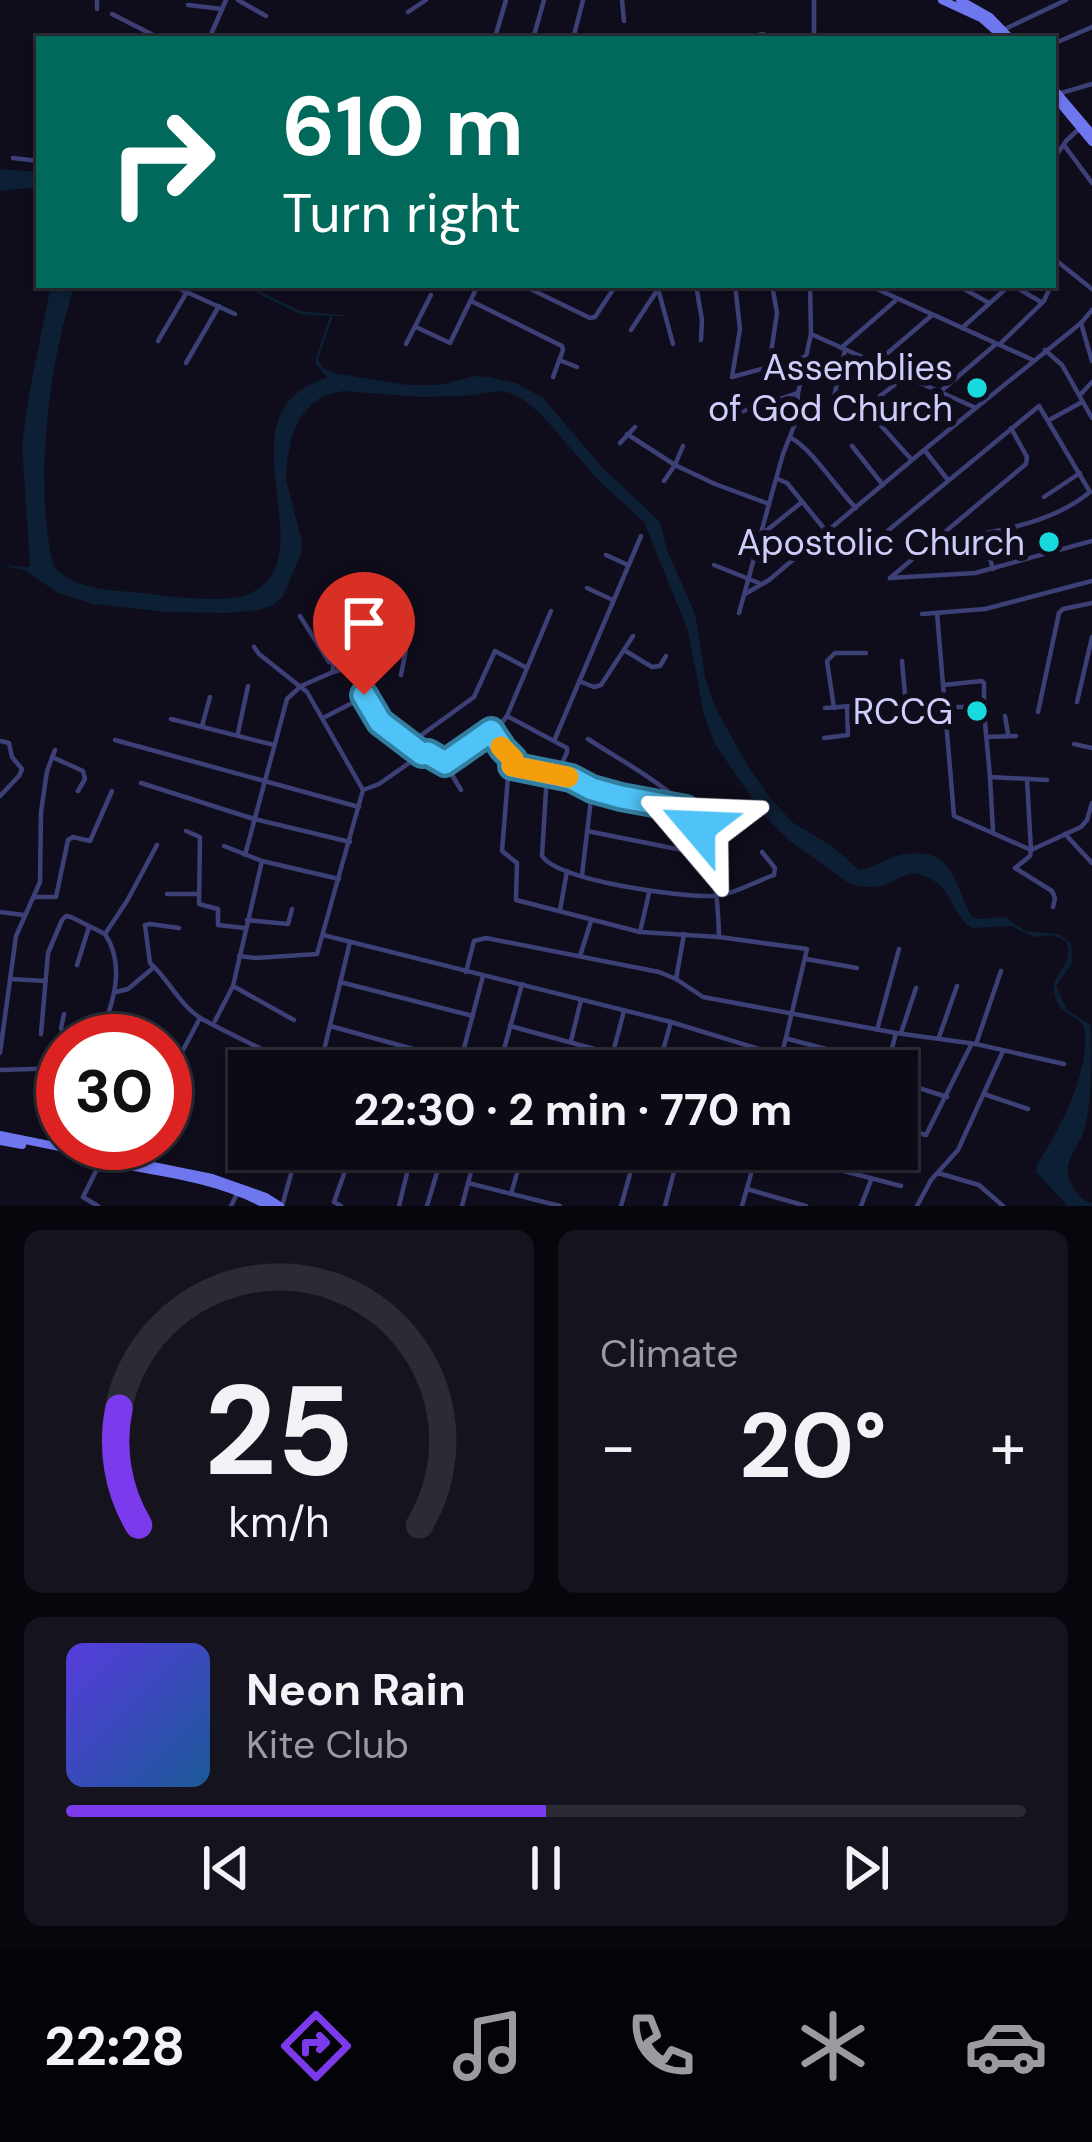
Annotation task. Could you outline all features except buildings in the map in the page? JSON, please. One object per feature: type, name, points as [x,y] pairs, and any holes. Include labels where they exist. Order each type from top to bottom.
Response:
[{"type":"main road","points":[[941,0],[981,18],[1006,36]]},
{"type":"main road","points":[[960,0],[990,17],[1006,36]]},
{"type":"main road","points":[[1056,93],[1092,138]]},
{"type":"main road","points":[[1056,93],[1092,138]]},
{"type":"main road","points":[[0,1138],[36,1145]]},
{"type":"main road","points":[[0,1138],[36,1146]]},
{"type":"main road","points":[[144,1170],[238,1192],[268,1206]]},
{"type":"main road","points":[[167,1170],[237,1186],[281,1206]]},
{"type":"street","points":[[210,36],[226,0]]},
{"type":"street","points":[[238,0],[266,16]]},
{"type":"street","points":[[408,12],[426,0]]},
{"type":"street","points":[[496,34],[506,0]]},
{"type":"street","points":[[534,36],[544,0]]},
{"type":"street","points":[[574,36],[583,0]]},
{"type":"street","points":[[622,0],[624,21]]},
{"type":"street","points":[[814,0],[814,36]]},
{"type":"street","points":[[1006,36],[1066,0]]},
{"type":"street","points":[[188,5],[222,9]]},
{"type":"street","points":[[112,14],[148,36]]},
{"type":"street","points":[[1056,43],[1092,27]]},
{"type":"street","points":[[1056,92],[1092,84]]},
{"type":"street","points":[[1056,156],[1081,128]]},
{"type":"street","points":[[1064,145],[1092,183]]},
{"type":"street","points":[[13,158],[36,161]]},
{"type":"street","points":[[1056,260],[1092,289]]},
{"type":"street","points":[[416,327],[450,343],[477,288]]},
{"type":"street","points":[[528,288],[590,318],[614,288]]},
{"type":"street","points":[[631,331],[656,288]]},
{"type":"street","points":[[657,288],[674,344]]},
{"type":"street","points":[[697,288],[700,340]]},
{"type":"street","points":[[735,288],[740,329],[732,377],[808,356]]},
{"type":"street","points":[[769,366],[777,322],[772,288]]},
{"type":"street","points":[[739,614],[796,421],[811,334],[810,288]]},
{"type":"street","points":[[874,288],[1033,360]]},
{"type":"street","points":[[889,295],[892,288]]},
{"type":"street","points":[[962,288],[990,303]]},
{"type":"street","points":[[962,328],[1008,288]]},
{"type":"street","points":[[1016,288],[1040,302]]},
{"type":"street","points":[[941,391],[998,344],[1050,288]]},
{"type":"street","points":[[158,340],[189,289],[235,314]]},
{"type":"street","points":[[406,344],[431,295]]},
{"type":"street","points":[[832,405],[843,349],[897,298]]},
{"type":"street","points":[[471,301],[562,346],[553,377]]},
{"type":"street","points":[[186,363],[219,306]]},
{"type":"street","points":[[745,594],[827,532],[1092,310]]},
{"type":"street","points":[[876,363],[933,315]]},
{"type":"street","points":[[1081,323],[1092,362]]},
{"type":"street","points":[[811,334],[976,408]]},
{"type":"street","points":[[1046,350],[1062,364],[1092,418]]},
{"type":"street","points":[[560,360],[577,367]]},
{"type":"street","points":[[880,396],[906,376]]},
{"type":"street","points":[[1049,420],[1081,399],[1092,382]]},
{"type":"street","points":[[709,414],[740,412],[798,393]]},
{"type":"street","points":[[879,538],[1039,406],[1089,494],[1023,526],[984,535],[993,569]]},
{"type":"street","points":[[867,410],[911,460]]},
{"type":"street","points":[[620,443],[635,428]]},
{"type":"street","points":[[1011,428],[1027,457],[1026,464],[890,578],[966,574],[1092,541]]},
{"type":"street","points":[[627,434],[675,465],[768,507],[777,523]]},
{"type":"street","points":[[790,438],[805,448],[856,508]]},
{"type":"street","points":[[664,481],[683,446]]},
{"type":"street","points":[[853,446],[883,485]]},
{"type":"street","points":[[924,450],[948,480]]},
{"type":"street","points":[[1044,497],[1080,473]]},
{"type":"street","points":[[778,479],[788,483],[827,532]]},
{"type":"street","points":[[761,535],[802,502]]},
{"type":"street","points":[[554,741],[641,536]]},
{"type":"street","points":[[606,555],[628,565]]},
{"type":"street","points":[[714,566],[762,584]]},
{"type":"street","points":[[922,614],[985,609],[1092,581]]},
{"type":"street","points":[[586,588],[613,600]]},
{"type":"street","points":[[332,669],[333,636],[354,592],[387,607]]},
{"type":"street","points":[[392,596],[369,647],[364,697],[380,722],[422,754]]},
{"type":"street","points":[[1038,712],[1059,613],[1092,603]]},
{"type":"street","points":[[445,763],[507,716],[551,611]]},
{"type":"street","points":[[937,613],[954,816],[1031,850],[1081,827],[1092,802]]},
{"type":"street","points":[[300,616],[332,669]]},
{"type":"street","points":[[579,681],[601,686],[633,636]]},
{"type":"street","points":[[1077,702],[1092,637]]},
{"type":"street","points":[[239,956],[313,956],[320,950],[363,790],[301,686],[254,646]]},
{"type":"street","points":[[369,647],[406,649],[401,675]]},
{"type":"street","points":[[624,650],[652,667],[660,666],[666,656]]},
{"type":"street","points":[[409,744],[474,698],[495,651],[527,668]]},
{"type":"street","points":[[834,707],[829,658],[835,652],[866,653]]},
{"type":"street","points":[[902,661],[909,719],[946,720]]},
{"type":"street","points":[[244,855],[286,699],[332,669],[365,663]]},
{"type":"street","points":[[943,685],[982,680],[993,832]]},
{"type":"street","points":[[238,736],[248,686]]},
{"type":"street","points":[[202,727],[210,697]]},
{"type":"street","points":[[323,718],[364,697]]},
{"type":"street","points":[[825,708],[906,702]]},
{"type":"street","points":[[824,738],[848,735],[847,706]]},
{"type":"street","points":[[945,706],[986,706]]},
{"type":"street","points":[[507,716],[567,748],[557,775]]},
{"type":"street","points":[[986,737],[1012,736],[1005,716]]},
{"type":"street","points":[[171,719],[274,745]]},
{"type":"street","points":[[491,731],[513,759],[502,851],[517,863],[514,896],[520,902],[640,932],[803,946],[806,959],[784,1050]]},
{"type":"street","points":[[588,739],[675,797],[698,827],[714,876],[719,937]]},
{"type":"street","points":[[0,740],[9,743],[22,769],[0,796]]},
{"type":"street","points":[[115,740],[359,807]]},
{"type":"street","points":[[1074,744],[1092,748]]},
{"type":"street","points":[[0,1053],[16,936],[40,883],[41,812],[54,753],[83,771],[85,778],[78,791]]},
{"type":"street","points":[[363,790],[428,753],[445,763],[461,790]]},
{"type":"street","points":[[512,766],[571,778],[621,797],[686,809]]},
{"type":"street","points":[[547,774],[542,856],[568,871],[649,893],[717,896],[774,875],[775,868],[763,852]]},
{"type":"street","points":[[990,777],[1047,780]]},
{"type":"street","points":[[1027,779],[1031,850],[1016,871],[1052,891],[1053,907]]},
{"type":"street","points":[[141,783],[254,819],[350,842]]},
{"type":"street","points":[[582,874],[592,789]]},
{"type":"street","points":[[34,897],[56,897],[68,840],[90,841],[112,791]]},
{"type":"street","points":[[186,831],[200,837],[200,904],[218,909],[218,925],[288,924],[292,909]]},
{"type":"street","points":[[587,831],[707,856]]},
{"type":"street","points":[[1066,834],[1092,863]]},
{"type":"street","points":[[105,934],[157,845]]},
{"type":"street","points":[[224,846],[339,879]]},
{"type":"street","points":[[214,1023],[233,986],[262,860]]},
{"type":"street","points":[[560,910],[568,871]]},
{"type":"street","points":[[640,932],[649,893]]},
{"type":"street","points":[[167,894],[198,894]]},
{"type":"street","points":[[0,912],[26,915]]},
{"type":"street","points":[[43,1014],[48,953],[66,916],[105,934],[112,946],[116,992],[108,1014]]},
{"type":"street","points":[[580,958],[591,921]]},
{"type":"street","points":[[77,965],[89,926]]},
{"type":"street","points":[[179,928],[145,926],[148,960],[173,994],[200,1018],[264,1050]]},
{"type":"street","points":[[676,979],[684,934]]},
{"type":"street","points":[[323,935],[671,1022],[762,1050]]},
{"type":"street","points":[[466,972],[479,938],[659,972],[703,997],[1064,1064]]},
{"type":"street","points":[[324,1050],[350,942]]},
{"type":"street","points":[[877,1030],[899,949]]},
{"type":"street","points":[[806,959],[857,968]]},
{"type":"street","points":[[116,992],[128,989],[154,968]]},
{"type":"street","points":[[918,1133],[926,1135],[947,1096],[1001,971]]},
{"type":"street","points":[[463,1050],[483,976]]},
{"type":"street","points":[[10,979],[46,980]]},
{"type":"street","points":[[340,982],[472,1016]]},
{"type":"street","points":[[504,1050],[522,984]]},
{"type":"street","points":[[233,986],[293,1020]]},
{"type":"street","points":[[938,1039],[957,986]]},
{"type":"street","points":[[892,1050],[916,988]]},
{"type":"street","points":[[570,1042],[581,1000]]},
{"type":"street","points":[[614,1050],[624,1011]]},
{"type":"street","points":[[192,1033],[200,1018]]},
{"type":"street","points":[[663,1050],[671,1022]]},
{"type":"street","points":[[330,1026],[417,1050]]},
{"type":"street","points":[[510,1026],[599,1050]]},
{"type":"street","points":[[787,1039],[825,1050]]},
{"type":"street","points":[[917,1206],[958,1150],[1003,1051]]},
{"type":"street","points":[[0,1070],[36,1069]]},
{"type":"street","points":[[918,1088],[947,1096]]},
{"type":"street","points":[[984,1094],[1028,1108]]},
{"type":"street","points":[[96,1170],[83,1197],[98,1206]]},
{"type":"street","points":[[281,1206],[292,1170]]},
{"type":"street","points":[[341,1206],[334,1202],[345,1170]]},
{"type":"street","points":[[399,1206],[408,1170]]},
{"type":"street","points":[[428,1206],[438,1170]]},
{"type":"street","points":[[462,1206],[471,1170]]},
{"type":"street","points":[[512,1194],[518,1170]]},
{"type":"street","points":[[621,1206],[631,1170]]},
{"type":"street","points":[[665,1206],[674,1170]]},
{"type":"street","points":[[742,1206],[753,1170]]},
{"type":"street","points":[[840,1170],[901,1186]]},
{"type":"street","points":[[858,1175],[859,1170]]},
{"type":"street","points":[[938,1173],[979,1185],[1003,1206]]},
{"type":"street","points":[[861,1206],[872,1180]]},
{"type":"street","points":[[468,1183],[560,1206]]},
{"type":"street","points":[[747,1190],[805,1206]]},
{"type":"street","points":[[231,1206],[238,1192]]},
{"type":"water","points":[[0,169],[36,172],[36,190],[0,191]]},
{"type":"water","points":[[50,288],[74,288],[58,349],[47,425],[45,501],[54,567],[74,581],[99,588],[187,598],[241,596],[272,574],[280,548],[274,451],[278,420],[294,395],[327,378],[316,358],[330,316],[300,314],[251,288],[300,311],[350,316],[333,316],[318,359],[333,373],[408,385],[488,377],[516,383],[543,398],[602,467],[660,522],[695,614],[715,707],[746,763],[793,823],[832,846],[859,870],[896,856],[930,855],[949,868],[972,917],[1005,917],[1025,931],[1059,934],[1071,943],[1072,963],[1056,986],[1067,1010],[1091,1025],[1091,1064],[1087,1120],[1068,1172],[1074,1189],[1092,1206],[1068,1206],[1036,1172],[1072,1099],[1083,1062],[1084,1027],[1063,1010],[1054,992],[1056,979],[1068,957],[1066,941],[1052,935],[1034,937],[1011,926],[972,928],[942,887],[918,874],[877,887],[850,884],[765,817],[715,744],[704,715],[688,631],[644,522],[522,399],[499,391],[422,397],[343,391],[323,396],[300,418],[291,439],[286,480],[302,542],[283,596],[259,610],[227,613],[93,604],[58,593],[25,570],[0,565],[29,567],[30,563],[22,446]]},
{"type":"slow traffic","points":[[501,747],[513,759],[512,766],[568,777]]},
{"type":"place","name":"Assemblies of God Church","points":[[977,388]]},
{"type":"place","name":"Apostolic Church","points":[[1049,542]]},
{"type":"place","name":"RCCG","points":[[977,711]]},
{"type":"route","points":[[364,695],[380,722],[422,754],[445,763],[491,731],[513,759],[512,766],[571,778],[621,797],[686,809],[698,827]]}]
